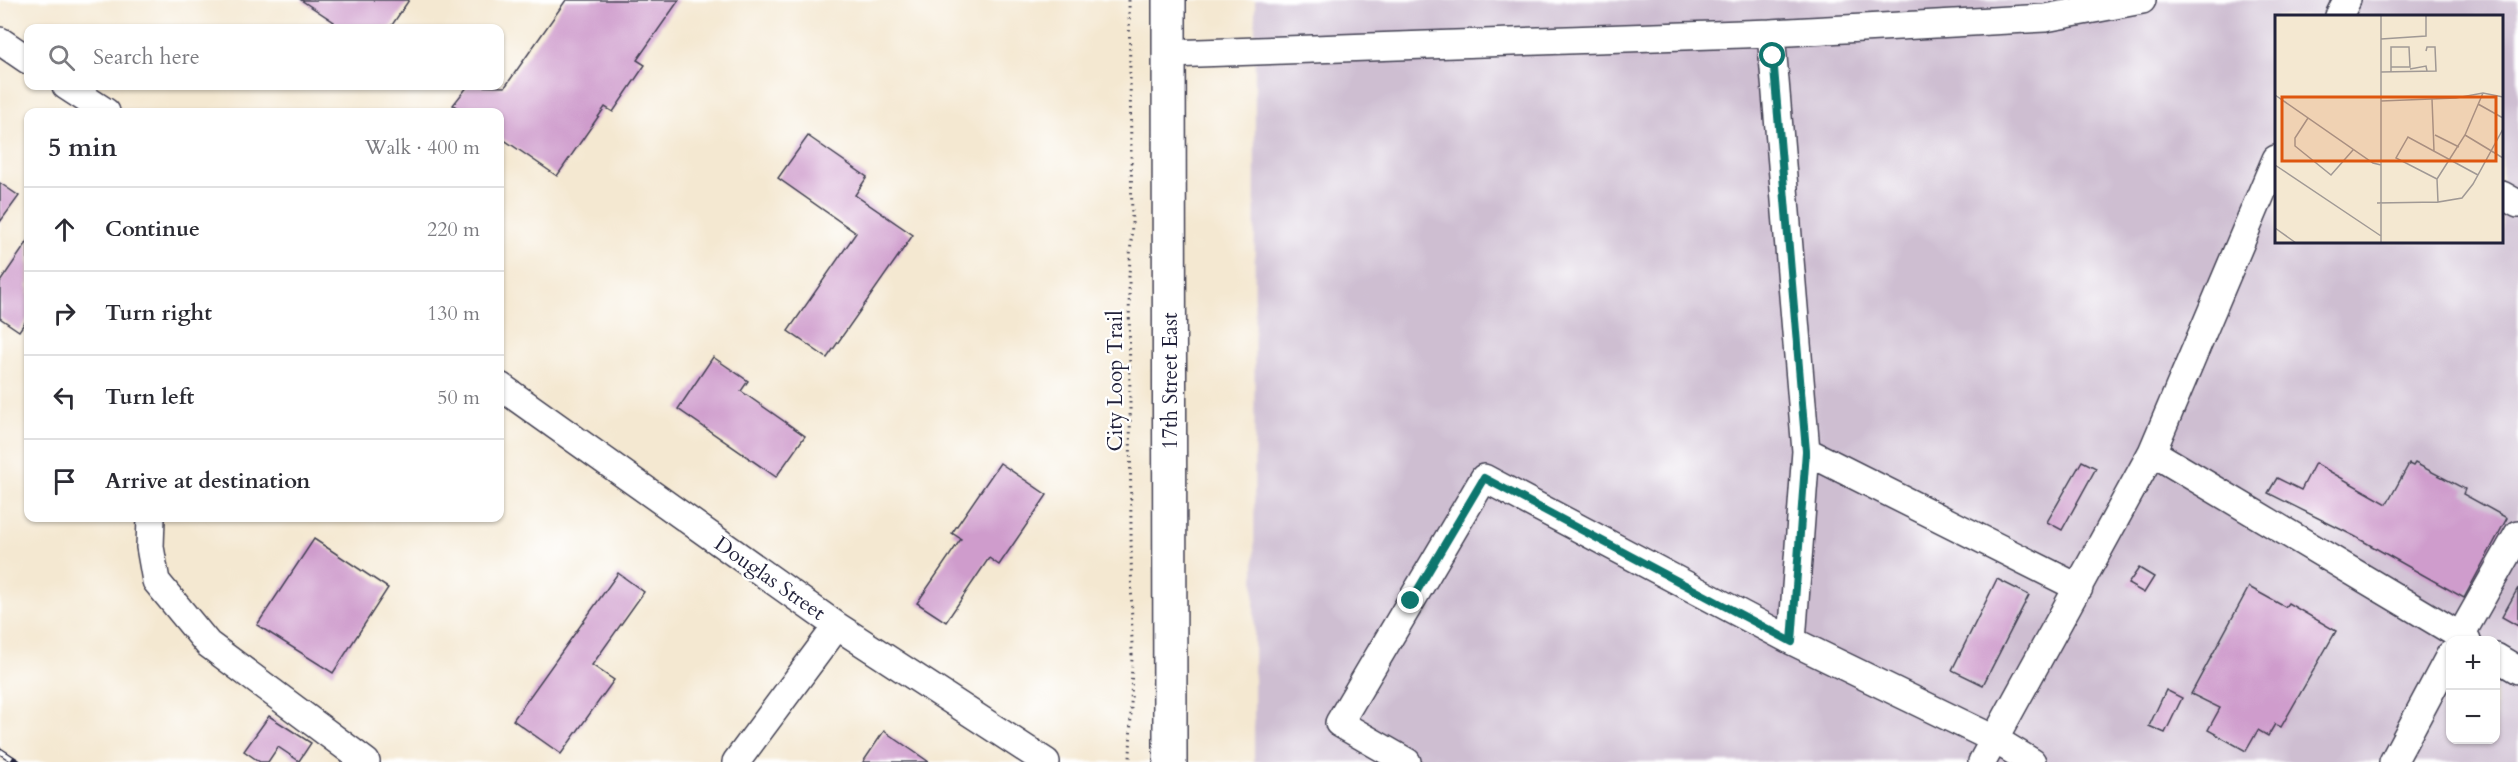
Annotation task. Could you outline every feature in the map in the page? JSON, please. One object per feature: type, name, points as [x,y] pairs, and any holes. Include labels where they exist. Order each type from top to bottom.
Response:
[{"type":"main road","name":"17th Street East","points":[[1169,0],[1170,762]]},
{"type":"street","points":[[1169,54],[1771,33],[2045,18],[2142,0]]},
{"type":"street","points":[[2340,15],[2347,0]]},
{"type":"street","points":[[1771,33],[1806,451],[1792,642]]},
{"type":"street","points":[[0,41],[24,57]]},
{"type":"street","points":[[72,90],[100,108]]},
{"type":"street","points":[[1988,751],[2152,453],[2275,164]]},
{"type":"street","points":[[2503,196],[2518,204]]},
{"type":"street","name":"Douglas Street","points":[[504,389],[837,626],[1046,762]]},
{"type":"street","points":[[1806,451],[2079,588]]},
{"type":"street","points":[[2152,453],[2448,636]]},
{"type":"street","points":[[1407,762],[1339,723],[1484,478],[1792,642],[1988,751],[2032,762]]},
{"type":"street","points":[[151,522],[150,547],[156,581],[208,644],[366,762]]},
{"type":"street","points":[[2463,636],[2518,534]]},
{"type":"street","points":[[736,762],[837,626]]},
{"type":"street","points":[[2500,659],[2518,670]]},
{"type":"street","points":[[2393,762],[2446,666]]},
{"type":"path","name":"City Loop Trail","points":[[1129,0],[1132,224],[1129,276],[1132,654],[1130,762]]},
{"type":"shaded area","points":[[1255,0],[2518,0],[2518,762],[1254,762]]},
{"type":"building","points":[[301,0],[409,0],[393,24],[332,24],[334,22]]},
{"type":"building","points":[[566,0],[679,0],[637,60],[645,65],[613,112],[605,107],[557,176],[504,140],[504,108],[458,108],[453,105],[465,90],[504,90]]},
{"type":"building","points":[[808,136],[867,177],[855,195],[913,235],[827,358],[788,331],[856,233],[778,178]]},
{"type":"building","points":[[0,183],[19,196],[0,222]]},
{"type":"building","points":[[24,247],[24,324],[19,331],[0,318],[0,282]]},
{"type":"building","points":[[713,357],[748,381],[741,391],[805,436],[776,477],[678,409]]},
{"type":"building","points":[[2082,461],[2096,468],[2062,530],[2047,522]]},
{"type":"building","points":[[1000,463],[1047,495],[999,565],[989,558],[946,622],[917,603],[961,539],[952,533]]},
{"type":"building","points":[[2315,463],[2387,504],[2409,464],[2413,466],[2415,463],[2465,489],[2463,494],[2507,518],[2464,598],[2354,536],[2268,493],[2277,478],[2301,490]]},
{"type":"building","points":[[314,539],[388,588],[333,673],[257,625]]},
{"type":"building","points":[[2139,568],[2154,577],[2144,593],[2128,584]]},
{"type":"building","points":[[618,573],[644,592],[592,665],[614,680],[561,754],[513,720]]},
{"type":"building","points":[[1997,579],[2029,595],[1983,685],[1952,670]]},
{"type":"building","points":[[2249,587],[2285,607],[2288,603],[2336,631],[2281,727],[2275,724],[2268,736],[2258,730],[2246,751],[2208,730],[2220,708],[2191,694]]},
{"type":"building","points":[[2518,588],[2518,626],[2502,617]]},
{"type":"building","points":[[2166,690],[2182,698],[2165,733],[2149,726]]},
{"type":"building","points":[[269,716],[311,743],[299,761],[278,747],[268,762],[260,762],[244,751]]},
{"type":"building","points":[[884,731],[929,762],[863,762]]},
{"type":"railway","points":[[0,751],[17,762]]},
{"type":"route","points":[[1411,601],[1484,478],[1792,642],[1806,451],[1773,56]]}]
